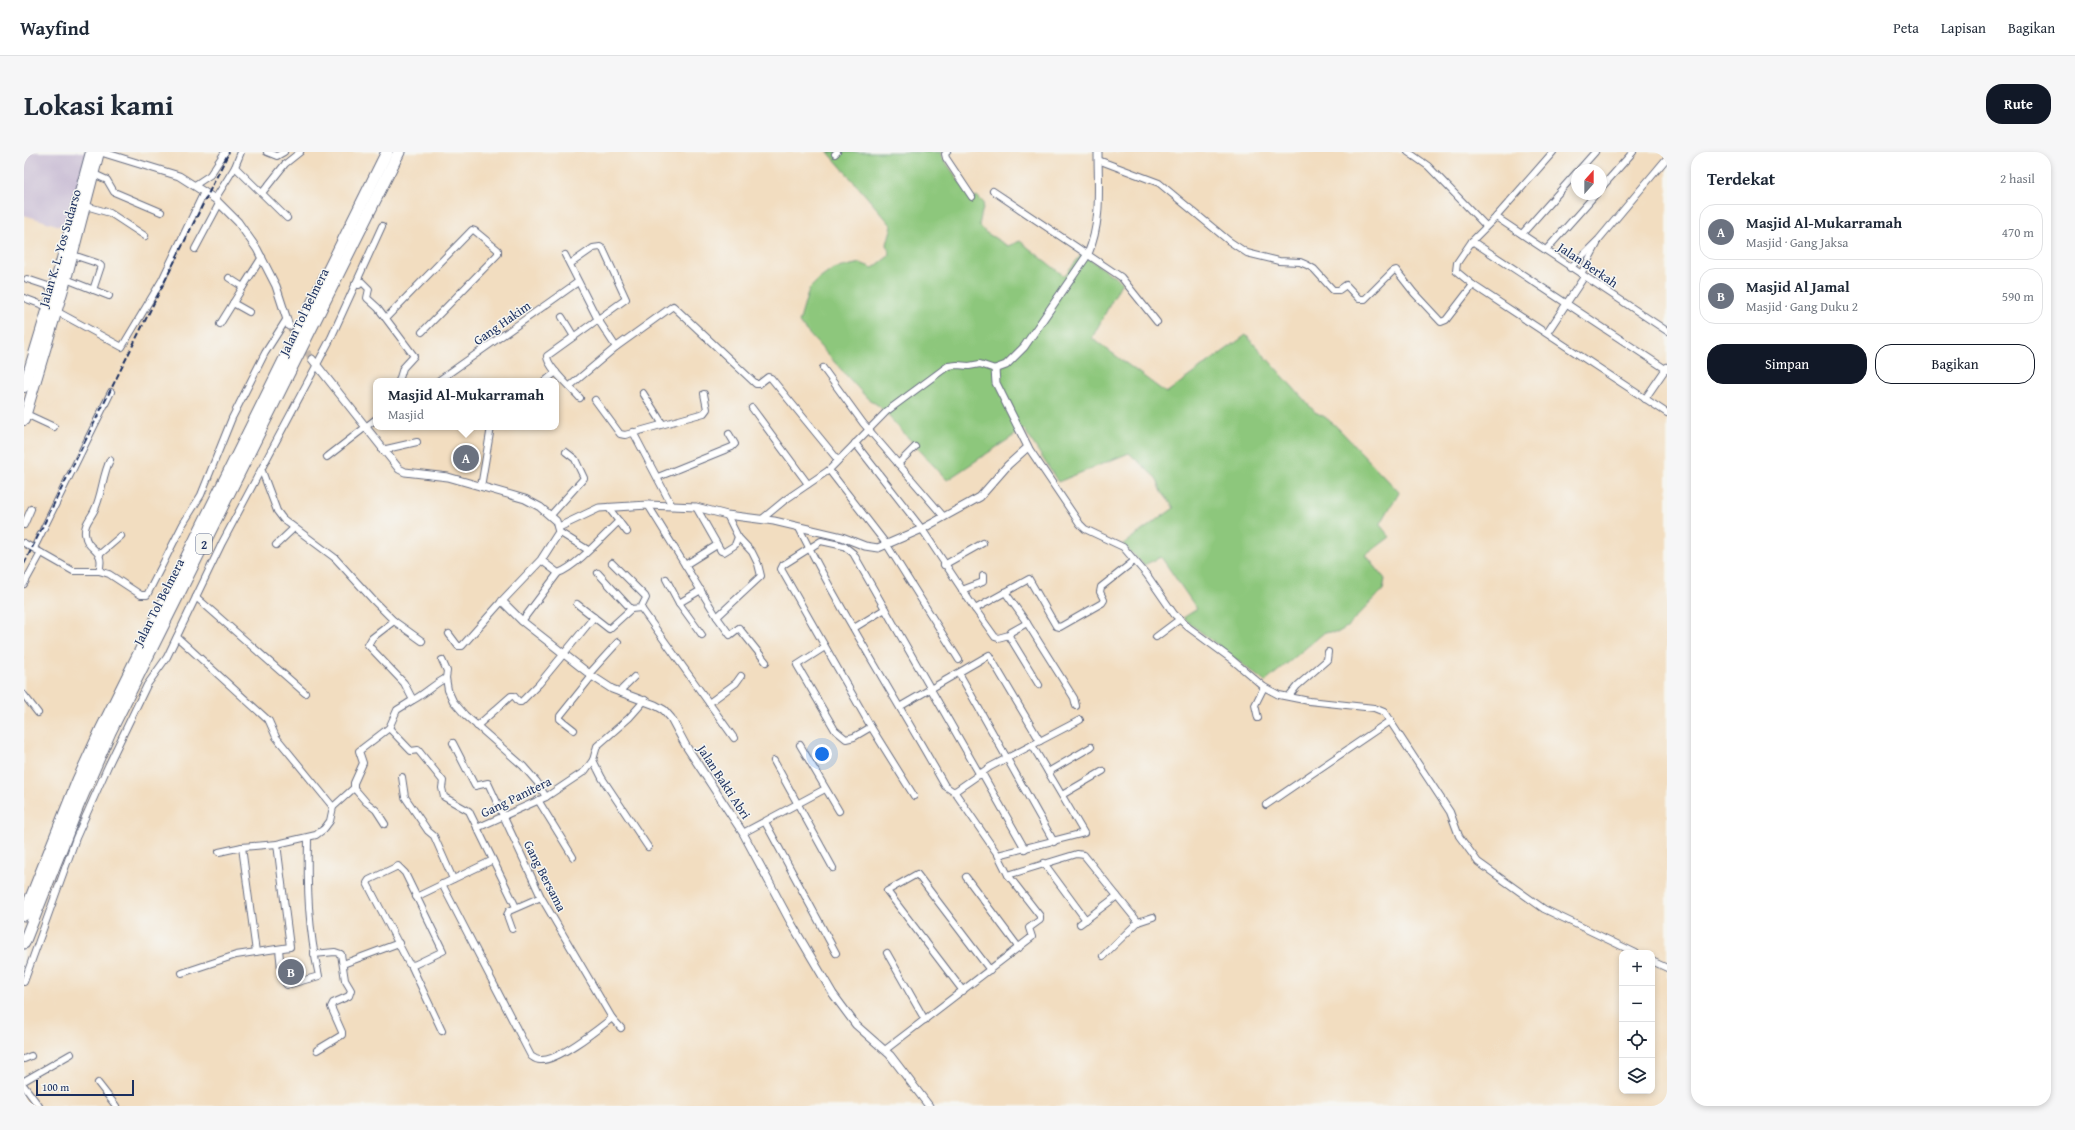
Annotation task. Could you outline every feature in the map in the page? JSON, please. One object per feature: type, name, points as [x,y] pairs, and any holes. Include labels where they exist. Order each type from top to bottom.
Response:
[{"type":"highway","name":"Jalan K. L. Yos Sudarso","points":[[25,417],[52,309],[54,288],[91,152]]},
{"type":"highway","name":"Jalan K. L. Yos Sudarso","points":[[24,387],[27,368],[66,279],[100,152]]},
{"type":"highway","name":"Jalan Tol Belmera","points":[[24,915],[74,787],[104,723],[387,152]]},
{"type":"highway","name":"Jalan Tol Belmera","points":[[24,943],[75,813],[110,732],[399,152]]},
{"type":"street","points":[[24,543],[73,571],[99,571],[109,574],[141,595],[147,595],[183,524],[201,495],[232,418],[265,353],[288,323],[276,286],[262,257],[238,222],[217,202],[195,185],[179,176],[100,152]]},
{"type":"street","points":[[195,185],[210,175],[225,152]]},
{"type":"street","points":[[195,249],[235,168],[241,152]]},
{"type":"street","points":[[267,152],[277,156],[284,152]]},
{"type":"street","points":[[262,193],[285,164],[300,152]]},
{"type":"street","points":[[947,152],[945,154],[946,158],[972,197]]},
{"type":"street","points":[[762,519],[829,470],[886,411],[948,366],[968,366],[980,364],[995,369],[1006,365],[1024,347],[1088,254],[1100,204],[1098,152]]},
{"type":"street","points":[[1408,152],[1428,166],[1486,226]]},
{"type":"street","points":[[1553,152],[1496,217],[1472,241],[1457,263],[1456,271],[1473,285],[1667,413]]},
{"type":"street","points":[[1584,164],[1595,152]]},
{"type":"street","points":[[1607,181],[1633,152]]},
{"type":"street","points":[[1570,268],[1600,239],[1667,158]]},
{"type":"street","points":[[1098,160],[1159,183],[1229,241],[1246,253],[1279,261],[1300,262],[1314,269],[1333,290],[1339,290],[1346,285],[1359,299],[1365,299],[1393,271],[1396,270],[1440,322],[1446,320],[1473,285]]},
{"type":"street","points":[[235,168],[287,218]]},
{"type":"street","points":[[94,174],[107,180],[114,192],[160,212]]},
{"type":"street","points":[[1522,234],[1571,179]]},
{"type":"street","points":[[993,191],[1121,276],[1157,322]]},
{"type":"street","points":[[24,298],[52,309],[122,347],[162,280],[204,192]]},
{"type":"street","points":[[1546,250],[1591,200]]},
{"type":"street","points":[[86,206],[110,213],[145,236]]},
{"type":"street","name":"Jalan Berkah","points":[[1496,217],[1546,250],[1570,268],[1667,331]]},
{"type":"street","points":[[24,982],[76,838],[108,766],[147,685],[167,657],[222,543],[262,470],[314,362],[355,284],[382,226]]},
{"type":"street","points":[[386,318],[472,230],[475,231],[498,250],[498,254],[422,332]]},
{"type":"street","points":[[1547,333],[1567,304],[1600,239]]},
{"type":"street","points":[[1472,241],[1667,369],[1645,399]]},
{"type":"street","points":[[570,264],[596,247],[603,249],[626,299],[573,335],[547,356],[546,359],[556,372],[580,398]]},
{"type":"street","points":[[73,255],[97,263],[101,266],[93,290]]},
{"type":"street","points":[[565,255],[597,318],[616,347]]},
{"type":"street","points":[[220,324],[262,257]]},
{"type":"street","points":[[27,278],[54,288]]},
{"type":"street","points":[[229,278],[243,287]]},
{"type":"street","points":[[66,279],[109,296]]},
{"type":"street","points":[[355,284],[359,286],[362,282],[369,289],[367,298],[386,318],[395,333],[414,356],[403,368],[400,378]]},
{"type":"street","name":"Gang Hakim","points":[[442,378],[578,282]]},
{"type":"street","points":[[233,303],[249,312]]},
{"type":"street","points":[[570,386],[616,347],[670,307],[676,307],[756,384],[759,384],[768,377],[771,378],[838,460]]},
{"type":"street","points":[[562,317],[573,335]]},
{"type":"street","points":[[314,362],[396,466],[405,472],[448,476],[525,499],[550,515],[556,521],[559,529],[588,550]]},
{"type":"street","points":[[823,368],[842,396],[944,517]]},
{"type":"street","points":[[995,369],[996,383],[1028,447],[1080,524],[1085,530],[1120,545],[1148,575],[1180,619],[1264,687],[1280,694],[1309,701],[1382,710],[1391,720],[1450,812],[1465,846],[1478,862],[1544,909],[1630,950]]},
{"type":"street","points":[[548,378],[556,372]]},
{"type":"street","points":[[34,548],[111,392]]},
{"type":"street","points":[[643,392],[662,423]]},
{"type":"street","points":[[595,400],[620,434],[625,435],[662,423],[706,412],[704,394]]},
{"type":"street","points":[[752,408],[808,484]]},
{"type":"street","points":[[25,417],[54,427]]},
{"type":"street","points":[[327,457],[373,422]]},
{"type":"street","points":[[481,487],[490,430]]},
{"type":"street","points":[[633,432],[672,506]]},
{"type":"street","points":[[658,477],[732,447],[735,444],[729,434]]},
{"type":"street","points":[[382,450],[417,442]]},
{"type":"street","points":[[855,443],[922,529],[944,565],[995,637],[998,638],[1009,635],[1027,623]]},
{"type":"street","points":[[898,464],[915,447]]},
{"type":"street","points":[[449,634],[458,646],[462,646],[541,560],[559,529],[590,511],[608,507],[648,505],[696,507],[727,516],[762,519],[842,538],[871,548],[887,545],[922,529],[980,497],[1008,465],[1028,447]]},
{"type":"street","points":[[550,515],[584,478],[575,459],[566,452]]},
{"type":"street","points":[[99,571],[102,562],[100,554],[91,547],[85,532],[86,525],[95,510],[110,460]]},
{"type":"street","points":[[262,470],[277,511],[283,519],[335,558],[394,621],[422,641]]},
{"type":"street","points":[[829,470],[887,545],[959,660]]},
{"type":"street","points":[[648,505],[730,635],[739,628],[766,662]]},
{"type":"street","points":[[608,507],[627,532]]},
{"type":"street","points":[[696,507],[717,546],[724,552],[735,545],[738,537]]},
{"type":"street","points":[[24,525],[31,509]]},
{"type":"street","points":[[718,617],[761,576],[758,564],[752,552],[738,537],[727,516]]},
{"type":"street","points":[[522,621],[558,572],[565,570],[619,522]]},
{"type":"street","points":[[276,545],[294,528]]},
{"type":"street","points":[[799,528],[808,548],[945,786],[951,791],[954,791],[996,852]]},
{"type":"street","points":[[100,554],[121,536]]},
{"type":"street","points":[[914,796],[871,727],[781,570],[783,565],[808,548],[824,541],[844,546],[850,550],[1025,849]]},
{"type":"street","points":[[944,565],[983,543]]},
{"type":"street","points":[[685,565],[717,546]]},
{"type":"street","points":[[24,584],[41,553]]},
{"type":"street","points":[[541,560],[558,572]]},
{"type":"street","points":[[975,609],[1026,579],[1031,580],[1056,626],[1060,627],[1102,603],[1104,600],[1100,592],[1101,588],[1134,561]]},
{"type":"street","points":[[612,563],[646,598],[641,608]]},
{"type":"street","points":[[598,573],[631,609]]},
{"type":"street","points":[[962,590],[983,582],[983,576]]},
{"type":"street","points":[[666,579],[679,603],[702,635]]},
{"type":"street","points":[[679,603],[701,590]]},
{"type":"street","points":[[1005,592],[1027,623],[1074,698],[1076,706]]},
{"type":"street","points":[[196,597],[305,693]]},
{"type":"street","name":"Jalan Bakti Abri","points":[[502,601],[522,621],[562,654],[591,675],[620,692],[645,700],[664,710],[671,718],[686,746],[743,833],[790,921],[833,994],[856,1025],[885,1050],[910,1079],[929,1106]]},
{"type":"street","points":[[577,604],[609,629],[631,609],[641,608]]},
{"type":"street","points":[[641,608],[734,738]]},
{"type":"street","points":[[854,628],[885,609]]},
{"type":"street","points":[[477,726],[510,696],[514,696],[519,702],[521,702],[539,684],[562,654],[594,617]]},
{"type":"street","points":[[1156,637],[1180,619]]},
{"type":"street","points":[[394,621],[372,638],[368,645],[404,683],[413,700]]},
{"type":"street","points":[[1009,635],[1039,685]]},
{"type":"street","points":[[177,637],[269,721],[276,737],[334,807]]},
{"type":"street","points":[[574,730],[560,719],[560,716],[618,642]]},
{"type":"street","points":[[825,647],[797,665],[835,730],[846,739],[854,737],[871,727]]},
{"type":"street","points":[[1289,696],[1297,686],[1327,660],[1328,652]]},
{"type":"street","points":[[900,706],[989,655],[1040,741]]},
{"type":"street","points":[[442,660],[447,671],[446,678],[448,690],[454,701],[477,726],[523,766],[537,782],[546,797]]},
{"type":"street","points":[[959,673],[1009,759],[1054,842]]},
{"type":"street","points":[[709,703],[736,683],[741,676]]},
{"type":"street","points":[[620,692],[634,677]]},
{"type":"street","points":[[219,852],[242,847],[277,844],[308,838],[324,829],[330,821],[334,807],[354,788],[354,783],[363,763],[359,751],[389,728],[397,710],[428,692],[436,683],[446,678]]},
{"type":"street","points":[[1258,718],[1255,705],[1264,687]]},
{"type":"street","points":[[24,695],[38,713]]},
{"type":"street","name":"Gang Panitera","points":[[478,828],[546,797],[585,771],[593,760],[597,746],[629,718],[645,700]]},
{"type":"street","points":[[954,791],[990,767],[1009,759],[1080,720]]},
{"type":"street","points":[[1266,805],[1391,720]]},
{"type":"street","points":[[389,728],[411,751],[418,750],[443,780],[442,788],[444,797],[467,808],[516,908]]},
{"type":"street","name":"Gang Bersama","points":[[453,743],[474,786],[488,783],[541,897],[612,1018],[621,1028]]},
{"type":"street","points":[[800,745],[839,811]]},
{"type":"street","points":[[885,1050],[1032,937],[1029,928],[1040,920],[1040,916],[1008,874],[998,855],[1054,842],[1084,833],[1032,745]]},
{"type":"street","points":[[1048,772],[1091,746]]},
{"type":"street","points":[[593,760],[602,778],[648,847]]},
{"type":"street","points":[[774,761],[833,868]]},
{"type":"street","points":[[1062,795],[1103,771]]},
{"type":"street","points":[[402,777],[405,797],[428,831],[434,836],[453,879]]},
{"type":"street","points":[[354,788],[366,802],[376,810],[385,824]]},
{"type":"street","points":[[743,833],[825,789]]},
{"type":"street","points":[[538,800],[573,858]]},
{"type":"street","points":[[765,822],[836,952]]},
{"type":"street","points":[[278,949],[282,979],[289,986],[319,976],[314,954],[307,896],[308,838]]},
{"type":"street","points":[[182,973],[236,955],[290,947],[277,844]]},
{"type":"street","points":[[242,847],[256,952]]},
{"type":"street","points":[[1008,874],[1077,854],[1084,855],[1138,922]]},
{"type":"street","points":[[416,897],[493,860]]},
{"type":"street","points":[[1044,863],[1086,920]]},
{"type":"street","points":[[411,965],[443,951],[403,869],[398,866],[369,880],[367,883],[411,965],[442,1030]]},
{"type":"street","points":[[963,991],[887,891],[917,874],[990,970]]},
{"type":"street","points":[[966,877],[1019,948]]},
{"type":"street","points":[[442,884],[531,1056],[541,1061],[551,1058],[590,1035],[612,1018]]},
{"type":"street","points":[[1080,924],[1117,896]]},
{"type":"street","points":[[512,929],[508,912],[541,897]]},
{"type":"street","points":[[1103,956],[1138,922],[1153,917]]},
{"type":"street","points":[[343,964],[399,943]]},
{"type":"street","points":[[314,954],[338,952],[341,954],[345,980],[349,986],[350,993],[333,1003],[331,1007],[342,1035],[317,1050]]},
{"type":"street","points":[[887,953],[925,1020]]},
{"type":"street","points":[[1655,962],[1667,968]]},
{"type":"street","points":[[24,1081],[71,1054]]},
{"type":"street","points":[[24,1059],[31,1056]]},
{"type":"street","points":[[98,1083],[116,1106]]},
{"type":"street","points":[[24,1086],[39,1106]]},
{"type":"shaded area","points":[[24,152],[87,152],[70,229],[24,215]]},
{"type":"green space","points":[[828,152],[942,152],[940,154],[972,199],[977,196],[984,203],[979,225],[985,232],[1008,246],[1020,241],[1064,276],[1082,254],[1122,282],[1092,338],[1166,393],[1246,335],[1315,412],[1325,417],[1337,427],[1399,492],[1380,525],[1390,537],[1366,555],[1385,579],[1383,590],[1347,627],[1337,633],[1325,632],[1265,682],[1183,618],[1197,609],[1161,557],[1144,565],[1123,544],[1174,508],[1162,492],[1156,478],[1129,453],[1058,482],[1024,429],[947,480],[879,406],[867,398],[799,323],[809,289],[818,280],[833,269],[860,263],[873,268],[890,255],[887,244],[892,226]]},
{"type":"tunnel","points":[[289,326],[312,359]]},
{"type":"railway","points":[[24,564],[229,152]]},
{"type":"place","name":"Masjid Al-Mukarramah","points":[[466,458]]},
{"type":"place","name":"Masjid Al Jamal","points":[[291,972]]}]
